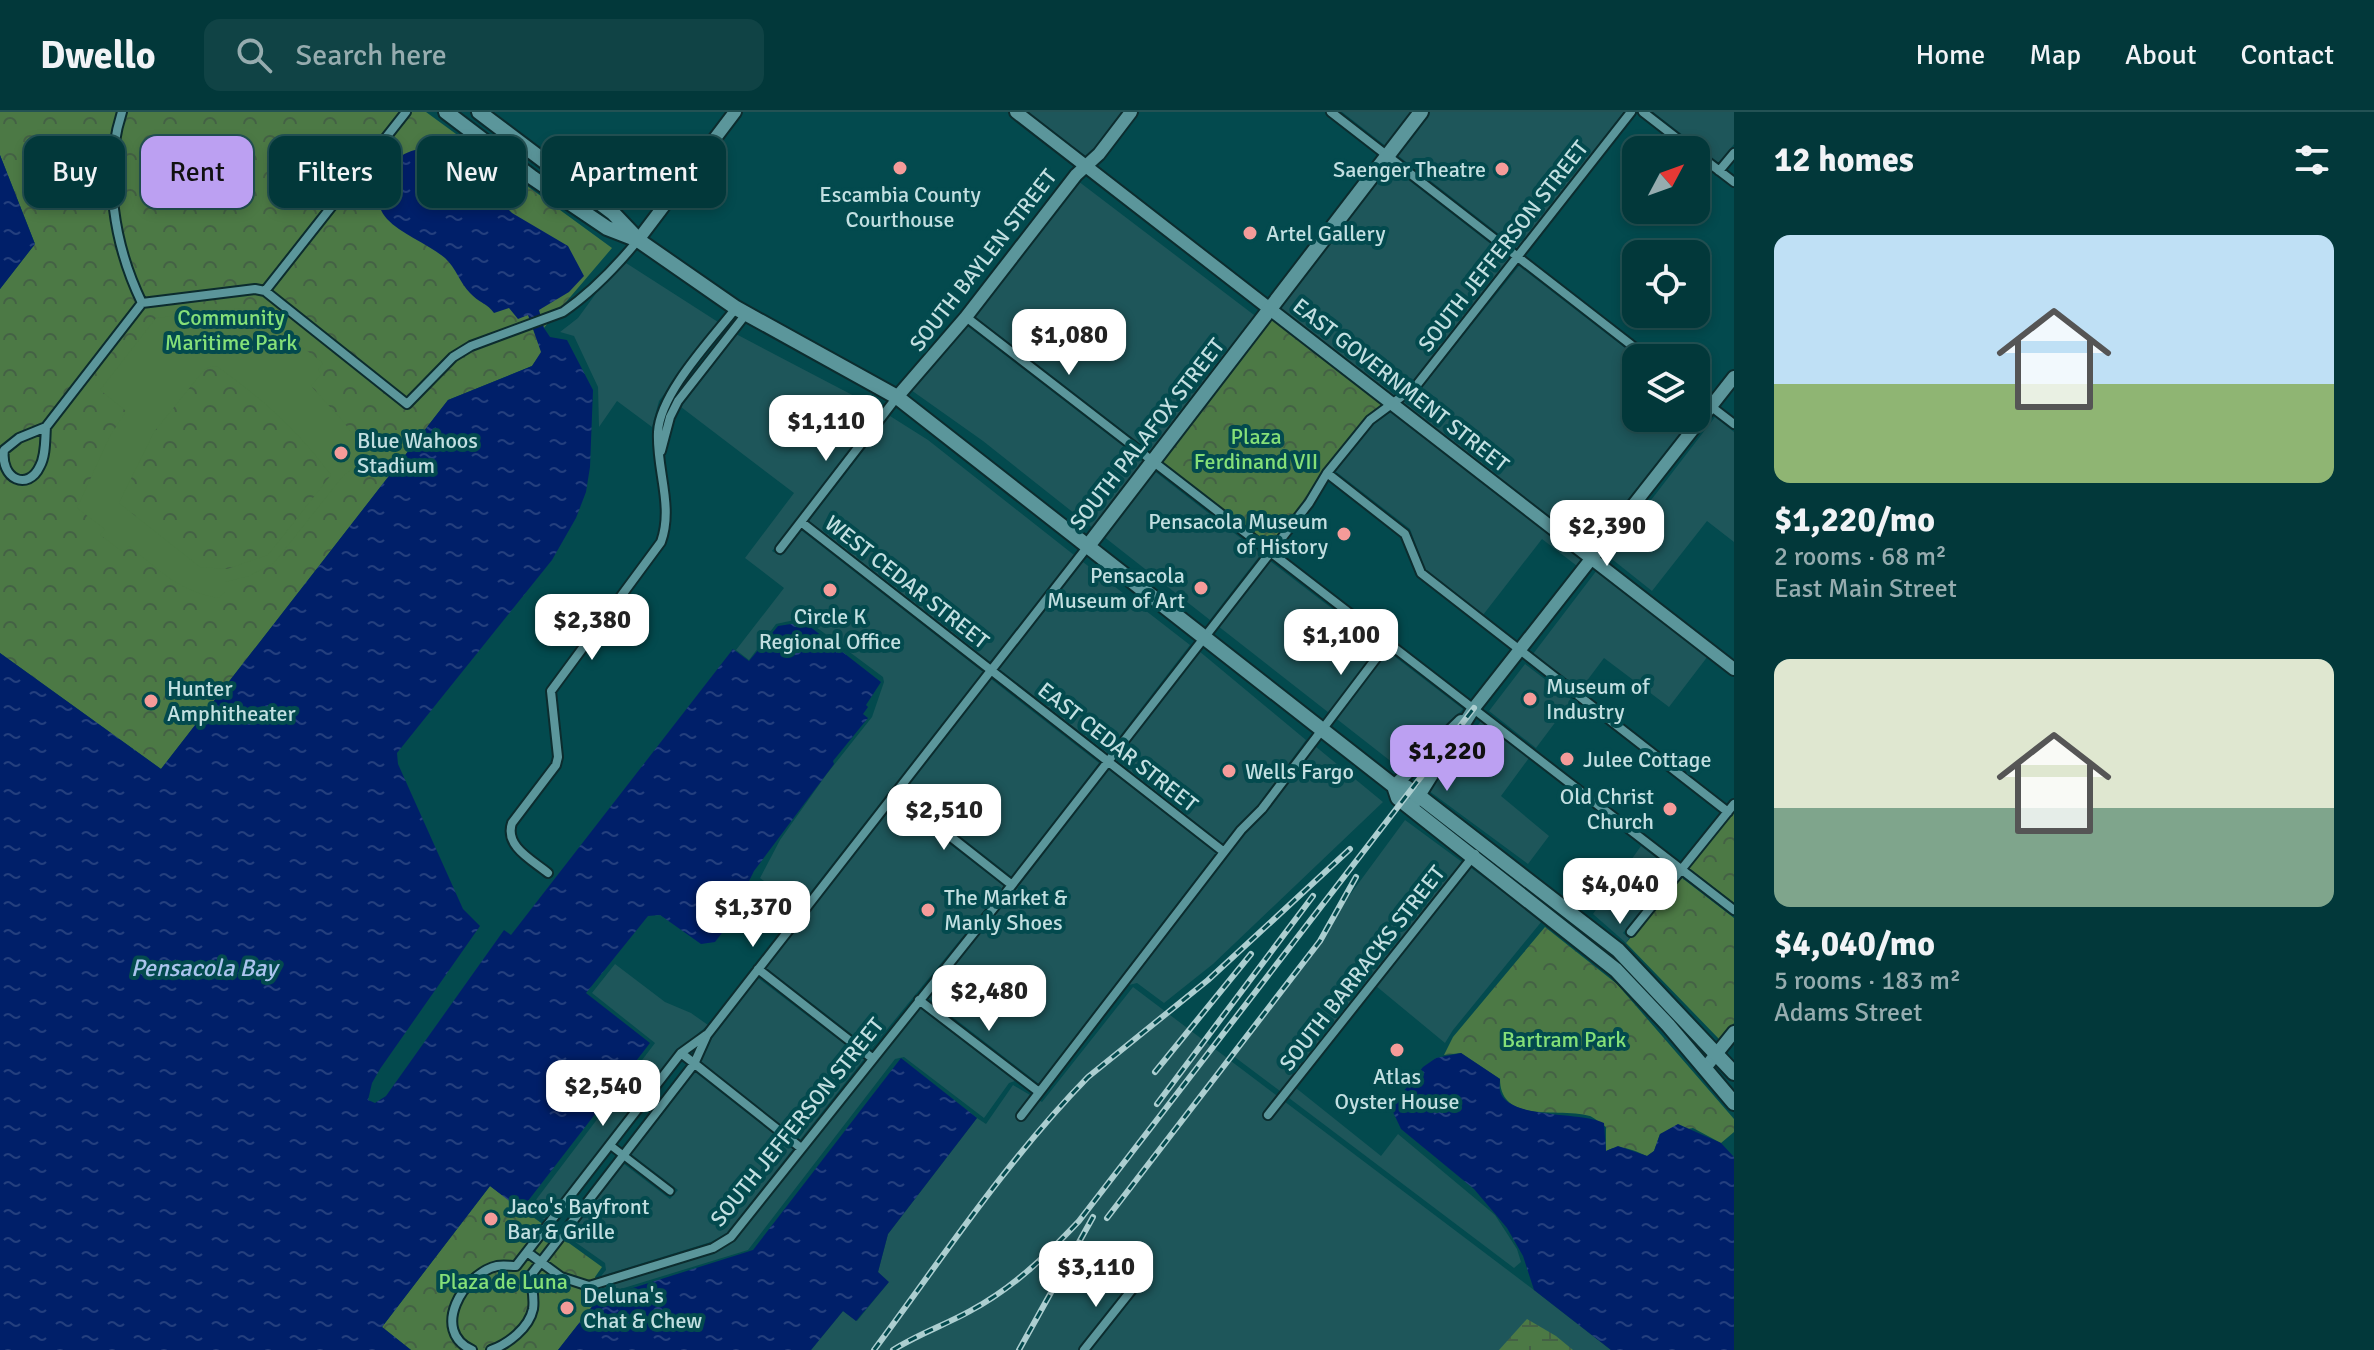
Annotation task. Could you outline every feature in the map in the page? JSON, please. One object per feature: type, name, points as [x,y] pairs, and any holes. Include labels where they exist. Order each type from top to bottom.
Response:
[{"type":"main road","points":[[446,112],[533,178],[607,228],[638,240]]},
{"type":"main road","points":[[479,112],[613,213],[638,240],[741,311],[897,397],[1394,786],[1398,798],[1415,802],[1483,844],[1618,950],[1734,1073]]},
{"type":"main road","name":"SOUTH PALAFOX STREET","points":[[1088,546],[1421,112]]},
{"type":"main road","points":[[1415,802],[1473,857],[1616,970],[1734,1103]]},
{"type":"street","points":[[122,112],[111,155],[116,215],[126,267],[142,303]]},
{"type":"street","points":[[265,291],[406,112]]},
{"type":"street","points":[[46,427],[19,438],[4,450],[2,466],[7,474],[22,480],[31,477],[40,467],[46,427],[142,303],[255,289],[265,291],[407,404],[453,357],[471,346],[563,312],[615,267],[735,112]]},
{"type":"street","name":"EAST GOVERNMENT STREET","points":[[1016,112],[1734,669]]},
{"type":"street","name":"SOUTH BAYLEN STREET","points":[[780,549],[897,397],[966,317],[1076,175],[1099,154],[1131,112]]},
{"type":"street","points":[[1331,112],[1630,344]]},
{"type":"street","name":"SOUTH JEFFERSON STREET","points":[[527,1252],[561,1277],[589,1286],[713,1248],[731,1237],[1012,885],[1309,503],[1327,473],[1370,420],[1416,386],[1631,112]]},
{"type":"street","points":[[1643,112],[1674,136]]},
{"type":"street","points":[[1719,171],[1734,153]]},
{"type":"street","points":[[1710,164],[1734,182]]},
{"type":"street","points":[[548,873],[515,846],[510,830],[556,765],[558,757],[550,698],[553,686],[655,555],[666,515],[658,428],[663,404],[694,362],[741,311]]},
{"type":"street","points":[[660,450],[674,410],[685,391],[741,311]]},
{"type":"street","points":[[966,317],[1734,910]]},
{"type":"street","points":[[694,362],[702,369]]},
{"type":"street","points":[[1415,802],[1474,708],[1734,377]]},
{"type":"street","points":[[677,385],[685,391]]},
{"type":"street","points":[[663,404],[674,410]]},
{"type":"street","points":[[1711,406],[1734,424]]},
{"type":"street","points":[[1327,473],[1405,534],[1421,573],[1518,651],[1731,808],[1631,932]]},
{"type":"street","name":"WEST CEDAR STREET","points":[[801,522],[991,670]]},
{"type":"street","name":"SOUTH PALAFOX STREET","points":[[491,1350],[501,1347],[526,1324],[532,1313],[531,1275],[694,1064],[707,1035],[1088,546]]},
{"type":"street","points":[[1021,1116],[1387,644]]},
{"type":"street","name":"EAST CEDAR STREET","points":[[991,670],[1224,852]]},
{"type":"street","points":[[1394,786],[1474,708]]},
{"type":"street","points":[[895,793],[1012,885]]},
{"type":"street","name":"SOUTH BARRACKS STREET","points":[[1268,1115],[1483,844]]},
{"type":"street","points":[[758,969],[872,1058]]},
{"type":"street","points":[[919,1000],[1039,1092]]},
{"type":"street","points":[[1705,1068],[1734,1032]]},
{"type":"street","name":"SOUTH PALAFOX STREET","points":[[472,1350],[453,1333],[453,1312],[465,1287],[496,1266],[516,1266],[681,1053],[707,1035]]},
{"type":"street","points":[[681,1053],[801,1148]]},
{"type":"street","points":[[610,1145],[670,1191]]},
{"type":"street","points":[[1084,1350],[1134,1287]]},
{"type":"shaded area","points":[[1026,112],[1123,112],[1087,157]]},
{"type":"shaded area","points":[[1342,112],[1414,112],[1387,147]]},
{"type":"shaded area","points":[[1427,112],[1624,112],[1518,249],[1396,154]]},
{"type":"shaded area","points":[[1653,112],[1734,112],[1734,144],[1719,163],[1710,156],[1710,136],[1684,136]]},
{"type":"shaded area","points":[[1388,164],[1510,259],[1412,382],[1393,396],[1280,308]]},
{"type":"shaded area","points":[[1078,181],[1258,318],[1152,453],[974,316]]},
{"type":"shaded area","points":[[626,263],[718,322],[659,401],[652,427],[617,401],[599,427],[598,387],[574,336],[560,332],[578,318],[597,292]]},
{"type":"shaded area","points":[[1519,266],[1622,346],[1622,432],[1682,432],[1591,549],[1402,403],[1420,389]]},
{"type":"shaded area","points":[[966,325],[1145,463],[1094,529],[983,441],[911,390]]},
{"type":"shaded area","points":[[736,334],[881,410],[772,551],[781,556],[801,530],[983,672],[799,907],[760,878],[780,840],[872,717],[884,682],[883,677],[804,618],[776,624],[749,660],[736,650],[784,588],[745,558],[794,493],[681,407]]},
{"type":"shaded area","points":[[1392,411],[1583,558],[1577,566],[1542,539],[1483,615],[1425,569],[1410,529],[1335,471],[1373,424]]},
{"type":"shaded area","points":[[890,416],[928,440],[1074,555],[990,662],[809,521]]},
{"type":"shaded area","points":[[1715,417],[1734,432],[1734,542],[1707,521],[1652,591],[1608,556],[1703,432],[1710,432],[1710,423]]},
{"type":"shaded area","points":[[1153,470],[1261,554],[1210,620],[1103,536]]},
{"type":"shaded area","points":[[1270,561],[1463,709],[1402,770],[1218,626]]},
{"type":"shaded area","points":[[1083,562],[1190,645],[1107,753],[999,669]]},
{"type":"shaded area","points":[[1597,570],[1708,656],[1669,707],[1604,658],[1580,690],[1533,654]]},
{"type":"shaded area","points":[[1199,651],[1306,740],[1258,805],[1223,844],[1116,760]]},
{"type":"shaded area","points":[[1525,664],[1572,700],[1536,748],[1489,711]]},
{"type":"shaded area","points":[[991,679],[1099,763],[1012,877],[903,792]]},
{"type":"shaded area","points":[[1481,721],[1529,758],[1501,796],[1549,836],[1528,864],[1429,791]]},
{"type":"shaded area","points":[[1315,746],[1383,802],[1213,964],[1164,1003],[1137,983],[1129,985],[1112,1006],[1245,833],[1267,812]]},
{"type":"shaded area","points":[[1108,769],[1216,853],[1039,1084],[928,998]]},
{"type":"shaded area","points":[[895,802],[1004,886],[871,1049],[766,968]]},
{"type":"shaded area","points":[[1405,820],[1462,862],[1280,1091],[1232,1055]]},
{"type":"shaded area","points":[[1641,846],[1673,871],[1623,933],[1629,938],[1626,943],[1593,914]]},
{"type":"shaded area","points":[[1471,868],[1542,921],[1445,1043],[1376,986]]},
{"type":"shaded area","points":[[615,964],[665,1002],[691,1013],[708,1025],[673,1055],[545,1220],[529,1209],[655,1043],[592,993]]},
{"type":"shaded area","points":[[758,978],[864,1059],[800,1140],[701,1062],[712,1038]]},
{"type":"shaded area","points":[[1133,987],[1611,1350],[811,1350],[843,1311],[857,1321],[888,1283],[878,1272],[888,1234],[977,1118],[986,1124],[1013,1085],[1042,1102]]},
{"type":"shaded area","points":[[920,1008],[1015,1081],[1009,1083],[984,1118],[904,1057],[895,1059],[748,1250],[601,1295],[601,1288],[714,1253],[735,1240]]},
{"type":"shaded area","points":[[695,1072],[793,1149],[727,1233],[711,1242],[601,1276],[606,1270],[605,1263],[568,1237],[624,1164],[670,1199],[678,1190],[631,1154]]},
{"type":"shaded area","points":[[1296,1088],[1381,1156],[1398,1134],[1495,1215],[1517,1249],[1521,1262],[1514,1268],[1289,1098]]},
{"type":"green space","name":"Community Maritime Park","points":[[0,112],[426,112],[459,136],[417,136],[417,208],[526,208],[526,185],[542,197],[542,208],[557,208],[612,248],[537,336],[542,352],[532,366],[448,400],[161,769],[0,653],[0,289],[35,244],[0,155]]},
{"type":"green space","name":"Blue Wahoos Stadium","points":[[243,308],[255,317],[259,314],[323,363],[318,370],[321,374],[311,386],[369,456],[343,476],[274,563],[249,576],[225,582],[225,592],[218,598],[181,585],[129,546],[123,552],[100,535],[105,529],[77,508],[109,438],[126,411],[100,390],[156,318]],"holes":[[[211,366],[218,367],[279,416],[331,475],[268,555],[227,569],[200,567],[119,503],[154,432],[204,370]]]},
{"type":"green space","name":"Plaza Ferdinand VII","points":[[1272,310],[1392,404],[1369,420],[1269,553],[1153,461]]},
{"type":"green space","points":[[1734,798],[1734,903],[1690,869],[1688,856]]},
{"type":"green space","points":[[1682,878],[1734,918],[1734,1023],[1720,1040],[1626,943]]},
{"type":"green space","name":"Bartram Park","points":[[1545,927],[1617,984],[1734,1119],[1734,1132],[1721,1143],[1693,1128],[1660,1134],[1654,1151],[1647,1156],[1621,1147],[1606,1151],[1606,1127],[1592,1117],[1521,1109],[1510,1103],[1503,1093],[1500,1079],[1461,1053],[1444,1055],[1453,1037]]},
{"type":"green space","name":"Plaza de Luna","points":[[490,1186],[602,1267],[595,1277],[598,1299],[558,1350],[411,1350],[382,1327]]},
{"type":"green space","points":[[1527,1319],[1556,1336],[1573,1350],[1499,1350]]},
{"type":"water","name":"Pensacola Bay","points":[[417,150],[417,208],[507,208],[568,246],[584,276],[569,292],[539,310],[550,337],[567,340],[593,390],[590,467],[586,492],[576,518],[552,560],[397,753],[398,764],[463,909],[480,926],[380,1069],[372,1083],[368,1100],[375,1103],[386,1096],[504,930],[511,935],[733,649],[749,661],[778,626],[804,622],[881,682],[866,705],[868,707],[863,714],[868,718],[754,871],[747,885],[749,898],[715,942],[701,944],[660,915],[648,916],[586,993],[650,1043],[521,1210],[490,1186],[382,1327],[411,1350],[0,1350],[0,653],[161,769],[448,400],[532,366],[541,352],[528,315],[518,319],[509,308],[494,313],[470,293],[445,258],[393,224],[381,209],[401,208],[401,157]]},
{"type":"water","points":[[0,155],[35,244],[0,289]]},
{"type":"water","points":[[1461,1053],[1500,1079],[1500,1091],[1516,1107],[1604,1123],[1606,1151],[1618,1146],[1647,1156],[1654,1151],[1660,1134],[1678,1124],[1721,1143],[1734,1157],[1734,1350],[1611,1350],[1534,1290],[1523,1256],[1507,1228],[1474,1189],[1401,1129],[1393,1112],[1395,1102],[1423,1067],[1436,1058]]},
{"type":"water","points":[[901,1058],[977,1118],[888,1234],[878,1272],[889,1282],[856,1321],[843,1311],[811,1350],[558,1350],[598,1299],[753,1250]]},
{"type":"railway","points":[[893,1350],[1001,1292],[1041,1259],[1079,1221],[1474,708]]},
{"type":"railway","points":[[874,1350],[1003,1175],[1088,1077],[1208,980],[1350,849]]},
{"type":"railway","points":[[1107,1218],[1320,941],[1356,877]]},
{"type":"railway","points":[[1157,1104],[1313,896]]},
{"type":"railway","points":[[1155,1072],[1251,954]]},
{"type":"railway","points":[[1019,1350],[1093,1217]]},
{"type":"place","name":"Escambia County Courthouse","points":[[900,168]]},
{"type":"place","name":"Saenger Theatre","points":[[1502,169]]},
{"type":"place","name":"Artel Gallery","points":[[1250,233]]},
{"type":"place","name":"Blue Wahoos Stadium","points":[[341,453]]},
{"type":"place","name":"Pensacola Museum of History","points":[[1344,534]]},
{"type":"place","name":"Pensacola Museum of Art","points":[[1201,588]]},
{"type":"place","name":"Circle K Regional Office","points":[[830,590]]},
{"type":"place","name":"Museum of Industry","points":[[1530,699]]},
{"type":"place","name":"Hunter Amphitheater","points":[[151,701]]},
{"type":"place","name":"Julee Cottage","points":[[1567,759]]},
{"type":"place","name":"Wells Fargo","points":[[1229,771]]},
{"type":"place","name":"Old Christ Church","points":[[1670,809]]},
{"type":"place","name":"The Market & Manly Shoes","points":[[928,910]]},
{"type":"place","name":"Atlas Oyster House","points":[[1397,1050]]},
{"type":"place","name":"Jaco's Bayfront Bar & Grille","points":[[491,1219]]},
{"type":"place","name":"Deluna's Chat & Chew","points":[[567,1308]]}]
